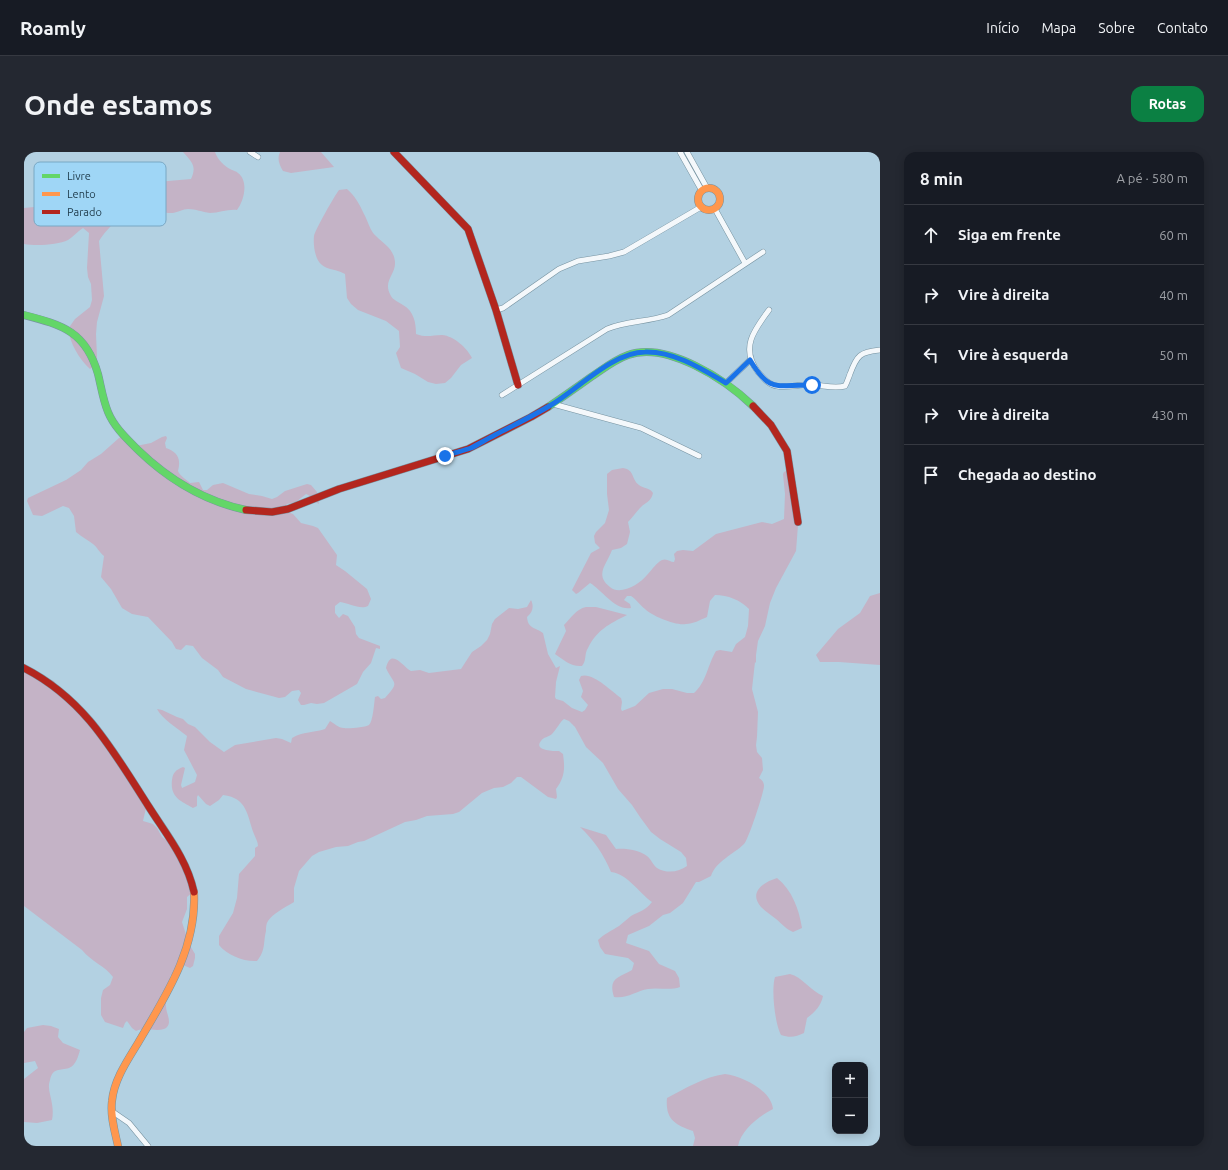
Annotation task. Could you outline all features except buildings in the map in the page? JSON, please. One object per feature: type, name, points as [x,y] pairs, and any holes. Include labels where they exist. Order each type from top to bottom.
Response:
[{"type":"street","points":[[250,152],[258,157]]},
{"type":"street","points":[[394,152],[468,229],[496,310],[518,385]]},
{"type":"street","points":[[680,152],[704,190]]},
{"type":"street","points":[[687,152],[704,190]]},
{"type":"street","points":[[712,189],[719,194],[720,202],[715,209],[709,210],[702,207],[698,199],[704,190],[712,189]]},
{"type":"street","points":[[496,310],[503,308],[559,269],[578,260],[609,256],[624,252],[702,207]]},
{"type":"street","points":[[715,209],[745,264]]},
{"type":"street","points":[[502,395],[606,330],[626,323],[668,315],[763,252]]},
{"type":"street","points":[[770,310],[755,330],[751,338],[750,350],[750,360],[764,379],[770,384],[778,386],[801,385],[842,387],[847,384],[859,355],[866,351],[880,350]]},
{"type":"street","points":[[24,315],[74,333],[85,343],[95,365],[108,412],[113,422],[120,433],[160,470],[191,491],[210,499],[256,512],[282,511],[338,490],[470,448],[522,422],[553,404],[616,361],[633,353],[644,352],[667,354],[680,359],[726,383],[762,415],[772,426],[787,451],[798,522]]},
{"type":"street","points":[[726,383],[750,360]]},
{"type":"street","points":[[553,404],[641,428],[699,456]]},
{"type":"street","points":[[24,668],[34,672],[63,692],[75,704],[112,750],[182,859],[194,893],[194,914],[190,940],[181,964],[156,1012],[120,1072],[112,1102],[118,1146]]},
{"type":"street","points":[[113,1112],[129,1123],[148,1146]]},
{"type":"shaded area","points":[[183,152],[215,152],[224,165],[236,172],[241,177],[244,191],[242,202],[237,210],[210,213],[194,209],[184,209],[173,213],[166,212],[166,181],[191,179],[194,171],[193,164]]},
{"type":"shaded area","points":[[280,152],[321,152],[334,167],[291,173],[283,171],[279,162]]},
{"type":"shaded area","points":[[347,189],[359,204],[372,231],[393,254],[395,267],[388,286],[389,291],[393,299],[407,308],[412,314],[416,326],[416,334],[426,336],[447,336],[455,340],[467,350],[472,358],[461,365],[445,383],[436,384],[428,382],[401,368],[396,353],[400,347],[399,331],[386,321],[358,310],[351,304],[347,298],[345,274],[324,267],[318,260],[314,244],[315,233],[339,190]]},
{"type":"shaded area","points":[[34,207],[34,226],[111,226],[99,241],[104,296],[97,322],[96,365],[90,369],[76,350],[68,329],[75,319],[90,307],[92,300],[91,284],[88,277],[87,268],[89,233],[83,228],[64,242],[47,245],[24,244],[24,208]]},
{"type":"shaded area","points":[[123,436],[136,446],[151,443],[166,436],[166,448],[174,452],[179,459],[178,471],[181,476],[190,483],[199,482],[203,490],[207,490],[213,485],[223,483],[249,494],[272,499],[285,491],[307,484],[311,485],[317,492],[319,504],[306,494],[296,502],[287,504],[285,511],[293,514],[301,523],[318,528],[337,555],[336,565],[367,589],[371,599],[368,606],[365,607],[358,607],[340,602],[335,606],[335,613],[339,618],[343,614],[348,616],[355,627],[356,634],[359,638],[380,646],[380,649],[376,648],[371,663],[363,672],[357,684],[324,703],[311,703],[304,705],[301,705],[298,700],[301,693],[299,690],[292,691],[285,697],[279,698],[246,689],[223,677],[218,670],[202,658],[193,646],[186,645],[181,650],[176,649],[172,642],[148,617],[132,614],[122,608],[111,589],[101,577],[104,556],[94,545],[76,532],[74,516],[69,508],[63,506],[42,516],[33,515],[27,501],[28,498],[66,480],[81,470],[88,462],[101,454]]},
{"type":"shaded area","points":[[623,468],[627,469],[631,473],[639,485],[653,493],[650,500],[641,507],[628,522],[630,532],[627,544],[621,548],[612,550],[603,569],[602,574],[605,583],[614,589],[624,590],[630,588],[640,582],[660,561],[665,559],[674,562],[674,554],[677,551],[693,551],[716,534],[762,522],[772,524],[784,519],[785,494],[783,474],[786,471],[787,474],[794,473],[799,512],[796,551],[776,588],[770,603],[765,626],[758,641],[752,689],[758,712],[756,745],[757,752],[762,758],[763,770],[759,778],[763,781],[764,786],[749,835],[744,844],[721,862],[713,871],[711,876],[696,882],[683,903],[670,913],[663,915],[649,926],[628,935],[626,943],[649,951],[659,964],[675,971],[679,978],[680,987],[672,989],[648,989],[623,997],[614,997],[612,991],[613,982],[632,970],[634,963],[628,958],[605,954],[600,947],[598,940],[631,916],[645,909],[652,902],[623,876],[611,872],[598,848],[580,827],[606,835],[616,849],[632,850],[644,854],[657,868],[661,870],[673,872],[684,868],[687,866],[686,858],[681,852],[651,832],[632,805],[618,789],[603,763],[586,747],[575,727],[569,721],[564,719],[552,734],[543,739],[539,744],[542,749],[559,751],[563,754],[564,772],[556,789],[556,799],[548,797],[521,777],[517,777],[511,783],[503,787],[494,788],[482,793],[459,812],[453,814],[427,816],[405,822],[364,841],[319,852],[312,856],[299,871],[294,888],[294,902],[276,913],[267,922],[263,950],[257,961],[241,959],[222,949],[219,945],[219,936],[233,913],[237,898],[239,874],[255,856],[255,848],[258,846],[258,843],[248,815],[242,804],[237,800],[223,795],[219,800],[210,806],[206,804],[198,795],[197,806],[193,808],[177,798],[174,794],[172,786],[174,773],[183,767],[185,768],[181,785],[182,788],[195,782],[197,775],[184,750],[187,736],[166,720],[157,709],[183,719],[188,724],[195,727],[210,742],[224,752],[235,745],[276,738],[291,743],[292,738],[296,736],[325,729],[330,721],[342,728],[367,726],[371,720],[375,697],[378,696],[381,699],[385,698],[393,688],[393,680],[386,668],[391,659],[397,660],[411,671],[420,670],[429,673],[461,669],[472,652],[487,640],[495,619],[509,608],[518,609],[527,607],[531,600],[532,609],[531,613],[527,617],[529,624],[543,633],[548,654],[556,668],[560,666],[556,682],[556,699],[563,701],[572,708],[582,712],[585,710],[588,705],[581,697],[583,691],[579,680],[581,676],[596,679],[621,698],[622,711],[635,706],[649,693],[663,689],[694,693],[704,679],[716,651],[720,650],[732,652],[736,644],[745,637],[748,626],[749,609],[738,601],[729,597],[715,595],[710,601],[707,617],[696,622],[682,624],[670,622],[653,615],[631,596],[627,596],[624,600],[630,604],[631,608],[620,606],[614,603],[590,583],[576,594],[572,590],[591,553],[600,548],[595,543],[594,536],[605,523],[609,510],[607,474],[612,470]]},
{"type":"shaded area","points":[[880,593],[880,665],[820,662],[816,655],[838,629],[860,613],[870,596]]},
{"type":"shaded area","points":[[586,607],[596,607],[627,615],[609,625],[595,637],[587,650],[584,664],[582,666],[578,666],[568,663],[555,654],[566,631],[564,625],[576,612]]},
{"type":"shaded area","points":[[24,669],[54,681],[78,713],[100,732],[146,808],[143,821],[153,824],[162,837],[170,843],[184,866],[186,877],[194,891],[187,897],[187,909],[182,922],[189,944],[195,954],[195,958],[193,966],[190,968],[183,965],[176,973],[170,976],[171,978],[166,1003],[169,1023],[164,1029],[143,1029],[136,1031],[127,1021],[123,1028],[105,1022],[101,1015],[101,998],[103,990],[110,985],[113,977],[82,950],[24,906]]},
{"type":"shaded area","points":[[777,878],[791,894],[799,914],[802,928],[793,932],[764,910],[757,902],[756,897],[759,888],[767,882]]},
{"type":"shaded area","points":[[790,974],[823,996],[821,1003],[807,1018],[804,1033],[790,1037],[781,1035],[779,1030],[775,1015],[773,990],[775,977]]},
{"type":"shaded area","points":[[43,1025],[59,1029],[58,1037],[63,1043],[80,1050],[73,1065],[69,1068],[55,1071],[51,1076],[49,1086],[53,1108],[52,1120],[37,1123],[24,1122],[24,1079],[38,1068],[35,1061],[24,1063],[24,1032],[27,1028]]},
{"type":"shaded area","points":[[725,1074],[732,1075],[755,1085],[767,1096],[773,1109],[762,1115],[751,1124],[743,1134],[738,1146],[693,1146],[695,1138],[693,1131],[672,1120],[668,1111],[667,1098],[702,1080]]},
{"type":"traffic: fast","points":[[24,315],[50,323],[71,332],[87,348],[98,374],[108,412],[117,428],[150,461],[162,471],[188,488],[216,501],[246,510]]},
{"type":"traffic: fast","points":[[548,407],[613,362],[628,355],[643,352],[660,353],[678,358],[695,366],[728,385],[753,406]]},
{"type":"traffic: slow","points":[[709,188],[717,191],[720,199],[717,207],[709,210],[701,207],[698,199],[701,191],[709,188]]},
{"type":"traffic: slow","points":[[118,1146],[112,1112],[112,1101],[115,1086],[125,1064],[159,1008],[185,953],[194,913],[194,892]]},
{"type":"traffic: jam","points":[[394,152],[468,229],[496,310],[518,385]]},
{"type":"traffic: jam","points":[[753,406],[771,425],[787,451],[798,522]]},
{"type":"traffic: jam","points":[[246,510],[272,512],[288,509],[339,489],[468,449],[548,407]]},
{"type":"traffic: jam","points":[[24,668],[64,695],[96,728],[123,766],[175,847],[191,880],[194,892]]},
{"type":"route","points":[[445,456],[470,448],[522,422],[553,404],[603,369],[633,353],[654,352],[667,354],[680,359],[726,383],[750,360],[764,379],[770,384],[778,386],[812,385]]}]
